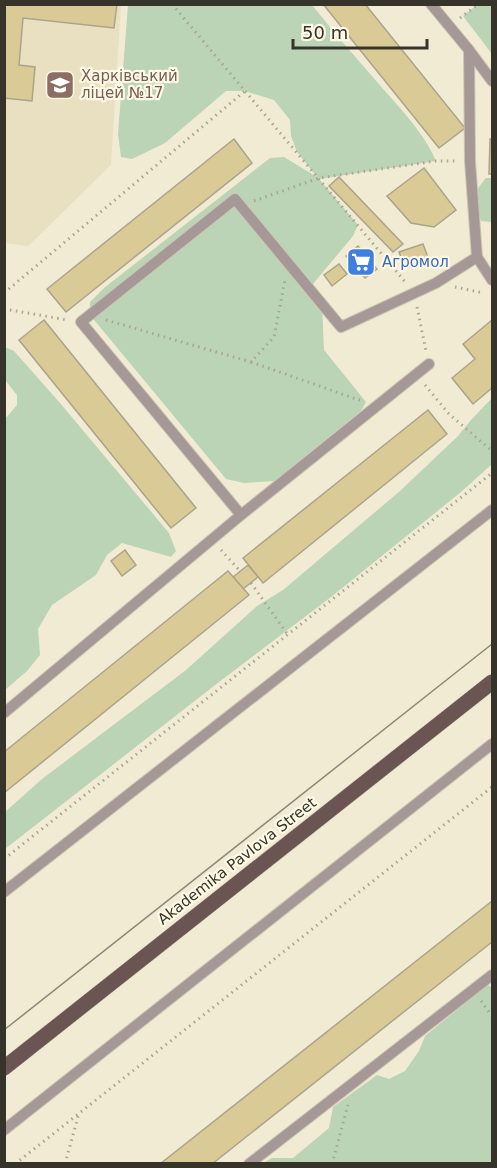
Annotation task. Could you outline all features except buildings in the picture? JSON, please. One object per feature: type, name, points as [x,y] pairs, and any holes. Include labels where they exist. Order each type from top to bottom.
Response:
[{"type":"main road","name":"Akademika Pavlova Street","points":[[4,1068],[492,682]]},
{"type":"lane","points":[[431,4],[492,81]]},
{"type":"lane","points":[[469,50],[470,161],[477,257],[492,280]]},
{"type":"lane","points":[[241,515],[86,319],[235,199],[341,327],[436,283],[477,257]]},
{"type":"lane","points":[[4,713],[241,515],[429,364]]},
{"type":"lane","points":[[4,892],[492,510]]},
{"type":"lane","points":[[4,1130],[492,744]]},
{"type":"lane","points":[[249,1164],[492,975]]},
{"type":"path","points":[[172,4],[414,293],[429,364]]},
{"type":"path","points":[[450,27],[478,4]]},
{"type":"path","points":[[4,293],[245,91]]},
{"type":"path","points":[[241,206],[319,178],[436,161],[470,161]]},
{"type":"path","points":[[251,362],[274,337],[289,264]]},
{"type":"path","points":[[436,283],[492,295]]},
{"type":"path","points":[[4,309],[86,319],[251,362],[377,406]]},
{"type":"path","points":[[416,375],[449,414],[492,452]]},
{"type":"path","points":[[4,859],[492,473]]},
{"type":"path","points":[[212,540],[240,571]]},
{"type":"path","points":[[251,583],[288,636]]},
{"type":"path","points":[[15,1164],[492,787]]},
{"type":"path","points":[[472,990],[492,1016]]},
{"type":"path","points":[[332,1164],[353,1082]]},
{"type":"path","points":[[65,1164],[80,1113]]},
{"type":"shaded area","name":"Харківський ліцей №17","points":[[4,5],[121,5],[111,165],[28,246],[5,243]]},
{"type":"green space","points":[[478,4],[492,5],[492,54],[463,16]]},
{"type":"green space","points":[[128,5],[312,5],[413,123],[436,161],[319,179],[358,225],[353,236],[313,284],[322,304],[324,350],[366,402],[361,411],[274,481],[244,483],[226,479],[90,315],[90,302],[104,288],[270,158],[284,157],[317,177],[297,152],[291,136],[290,120],[274,100],[245,91],[226,91],[165,143],[132,159],[121,157],[118,134]]},
{"type":"green space","points":[[486,178],[492,178],[492,222],[481,221],[478,212],[478,188]]},
{"type":"green space","points":[[5,347],[14,351],[60,403],[169,533],[176,551],[171,557],[122,543],[107,555],[96,575],[52,605],[38,629],[40,655],[27,671],[5,690],[4,420],[17,405],[17,395],[5,380]]},
{"type":"green space","points":[[492,398],[492,464],[461,492],[331,597],[5,849],[5,812],[42,779],[186,670],[257,606],[283,590],[400,491],[458,436]]},
{"type":"green space","points":[[487,985],[492,987],[492,1163],[262,1164],[272,1158],[293,1158],[329,1128],[333,1107],[377,1075],[389,1079],[405,1071],[419,1051],[425,1036]]},
{"type":"tram line","points":[[4,1030],[492,644]]},
{"type":"place","name":"Харківський ліцей №17","points":[[60,85]]},
{"type":"place","name":"Агромол","points":[[361,262]]}]
